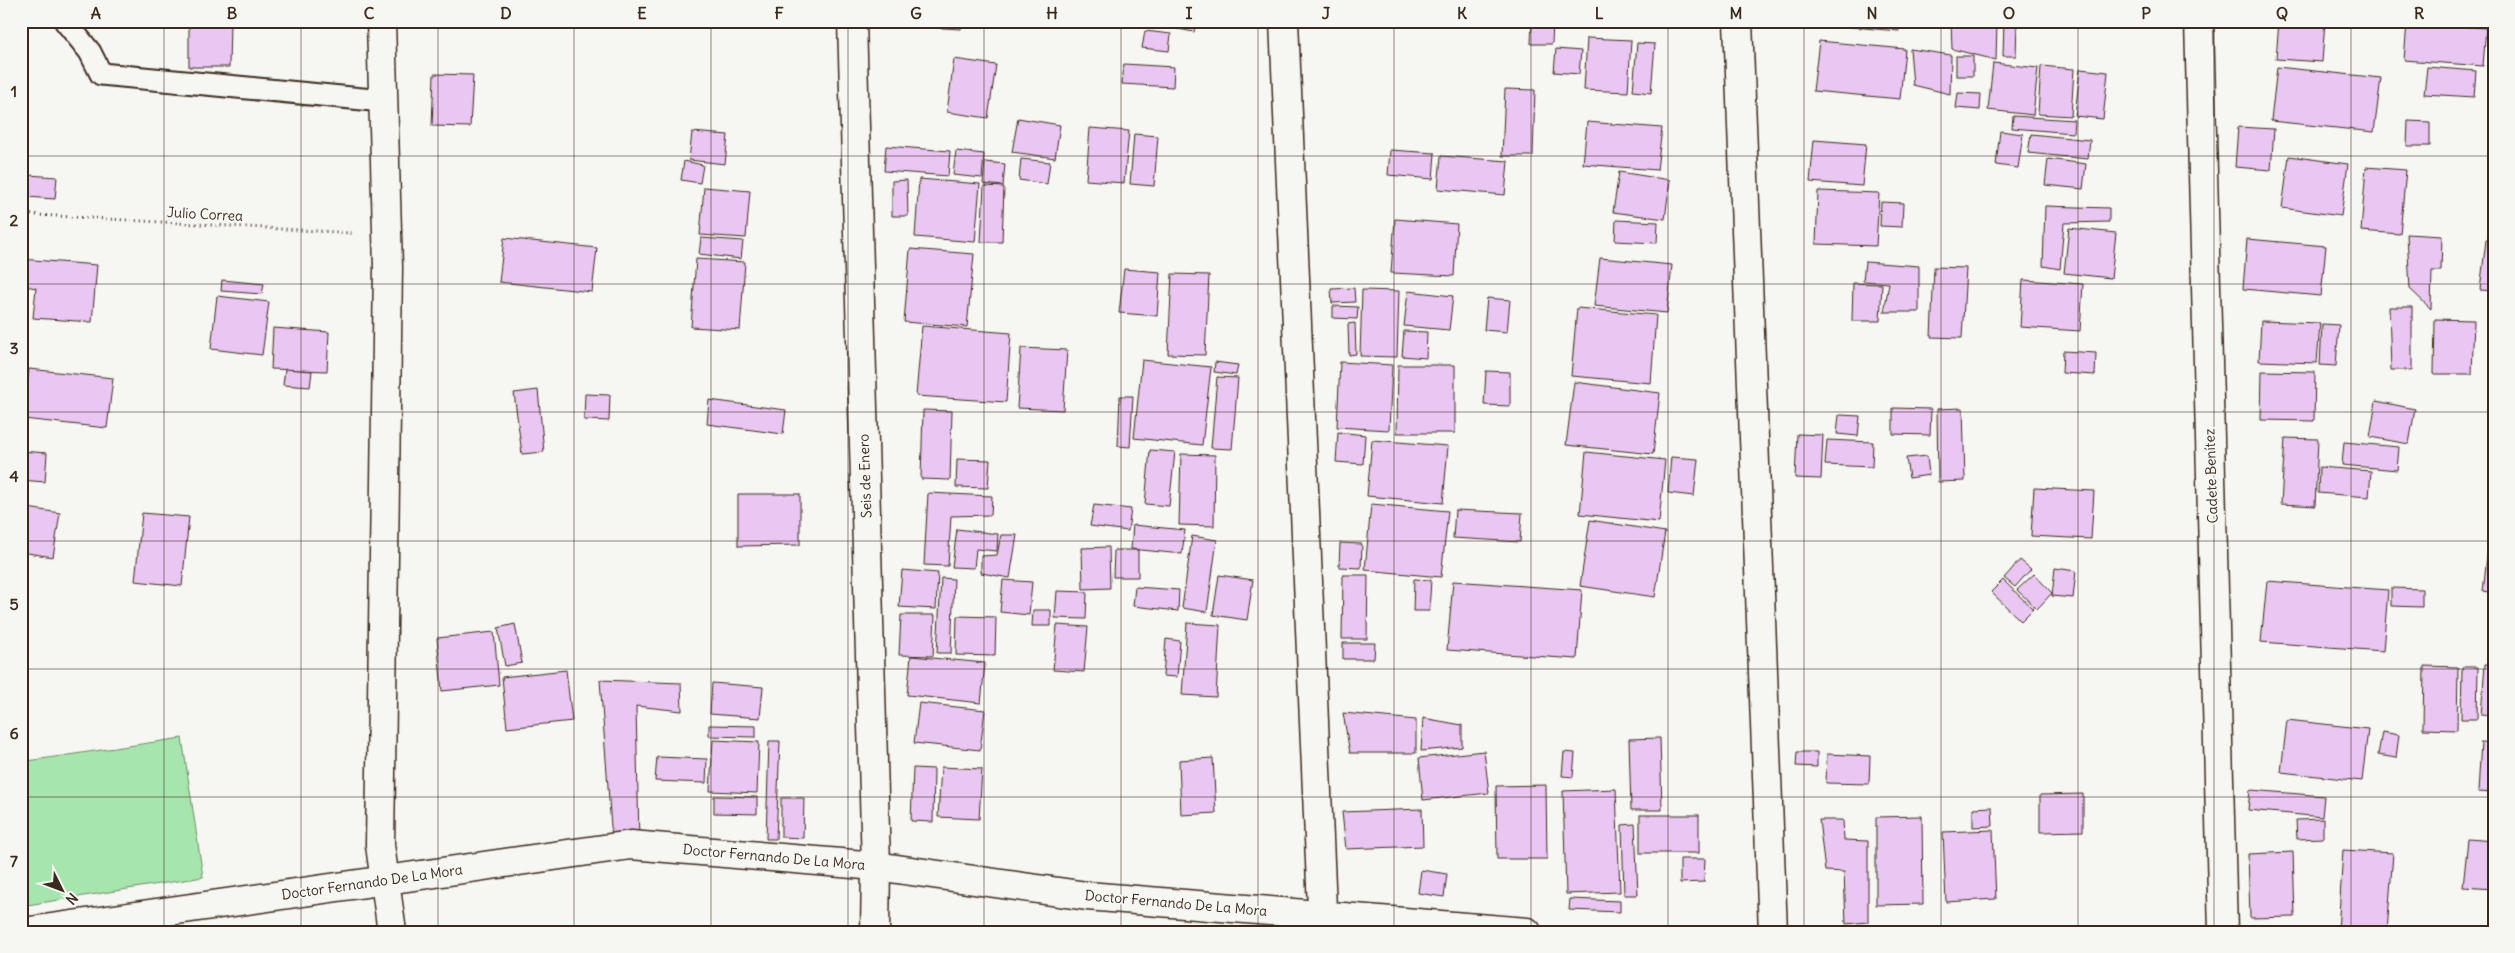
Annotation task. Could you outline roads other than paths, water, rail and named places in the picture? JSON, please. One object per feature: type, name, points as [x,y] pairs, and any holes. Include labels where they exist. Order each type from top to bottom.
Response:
[{"type":"street","points":[[381,21],[387,235],[380,845],[387,879],[392,932]]},
{"type":"street","name":"Seis de Enero","points":[[852,21],[876,866],[875,932]]},
{"type":"street","points":[[1284,21],[1323,924]]},
{"type":"street","points":[[1738,21],[1773,932]]},
{"type":"street","name":"Cadete Benítez","points":[[2199,21],[2223,932]]},
{"type":"street","name":"Doctor Fernando De La Mora","points":[[23,932],[631,845],[876,866],[1088,896],[1323,924],[1527,932]]},
{"type":"lane","points":[[65,21],[90,52],[101,74],[383,101]]}]
